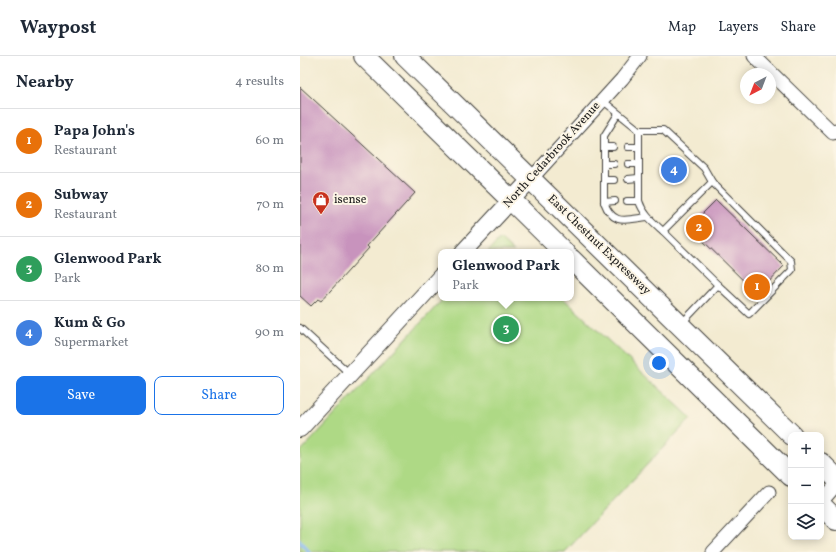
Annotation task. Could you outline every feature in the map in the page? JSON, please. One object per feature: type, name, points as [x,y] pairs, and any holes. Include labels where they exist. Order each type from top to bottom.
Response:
[{"type":"main road","points":[[364,56],[561,249]]},
{"type":"main road","name":"East Chestnut Expressway","points":[[405,56],[789,432]]},
{"type":"main road","points":[[574,261],[788,473]]},
{"type":"main road","points":[[824,466],[836,478]]},
{"type":"main road","points":[[824,508],[836,520]]},
{"type":"street","name":"North Cedarbrook Avenue","points":[[466,249],[531,179],[640,56]]},
{"type":"street","points":[[754,56],[835,131]]},
{"type":"street","points":[[300,429],[438,279]]},
{"type":"street","points":[[824,499],[836,485]]},
{"type":"street","points":[[713,552],[769,492]]},
{"type":"lane","points":[[602,100],[639,130],[663,130],[704,168],[712,182],[791,261],[792,270],[749,314],[647,217],[641,209],[639,201],[638,178],[639,130]]},
{"type":"lane","points":[[618,114],[604,136],[604,202],[608,211],[613,217],[619,220],[647,217]]},
{"type":"lane","points":[[604,147],[613,147]]},
{"type":"lane","points":[[628,147],[638,147]]},
{"type":"lane","points":[[604,164],[614,164]]},
{"type":"lane","points":[[628,164],[638,164]]},
{"type":"lane","points":[[628,179],[638,178]]},
{"type":"lane","points":[[604,180],[614,180]]},
{"type":"lane","points":[[663,231],[712,182]]},
{"type":"lane","points":[[604,202],[615,201]]},
{"type":"lane","points":[[627,201],[639,201]]},
{"type":"lane","points":[[680,325],[718,285]]},
{"type":"lane","points":[[300,328],[350,374]]},
{"type":"green space","points":[[500,239],[511,249],[491,249]]},
{"type":"green space","points":[[441,301],[566,301],[691,418],[565,552],[300,552],[300,452]]},
{"type":"building","points":[[300,87],[415,193],[367,246],[369,248],[321,301],[318,299],[311,306],[300,296]]},
{"type":"building","points":[[716,200],[784,266],[757,294],[689,227]]},
{"type":"waterway","points":[[300,541],[309,552]]},
{"type":"place","name":"Kum & Go","points":[[674,170]]},
{"type":"place","name":"isense","points":[[321,215]]},
{"type":"place","name":"Subway","points":[[699,228]]},
{"type":"place","name":"Papa John's","points":[[757,287]]},
{"type":"place","name":"Glenwood Park","points":[[506,329]]}]
